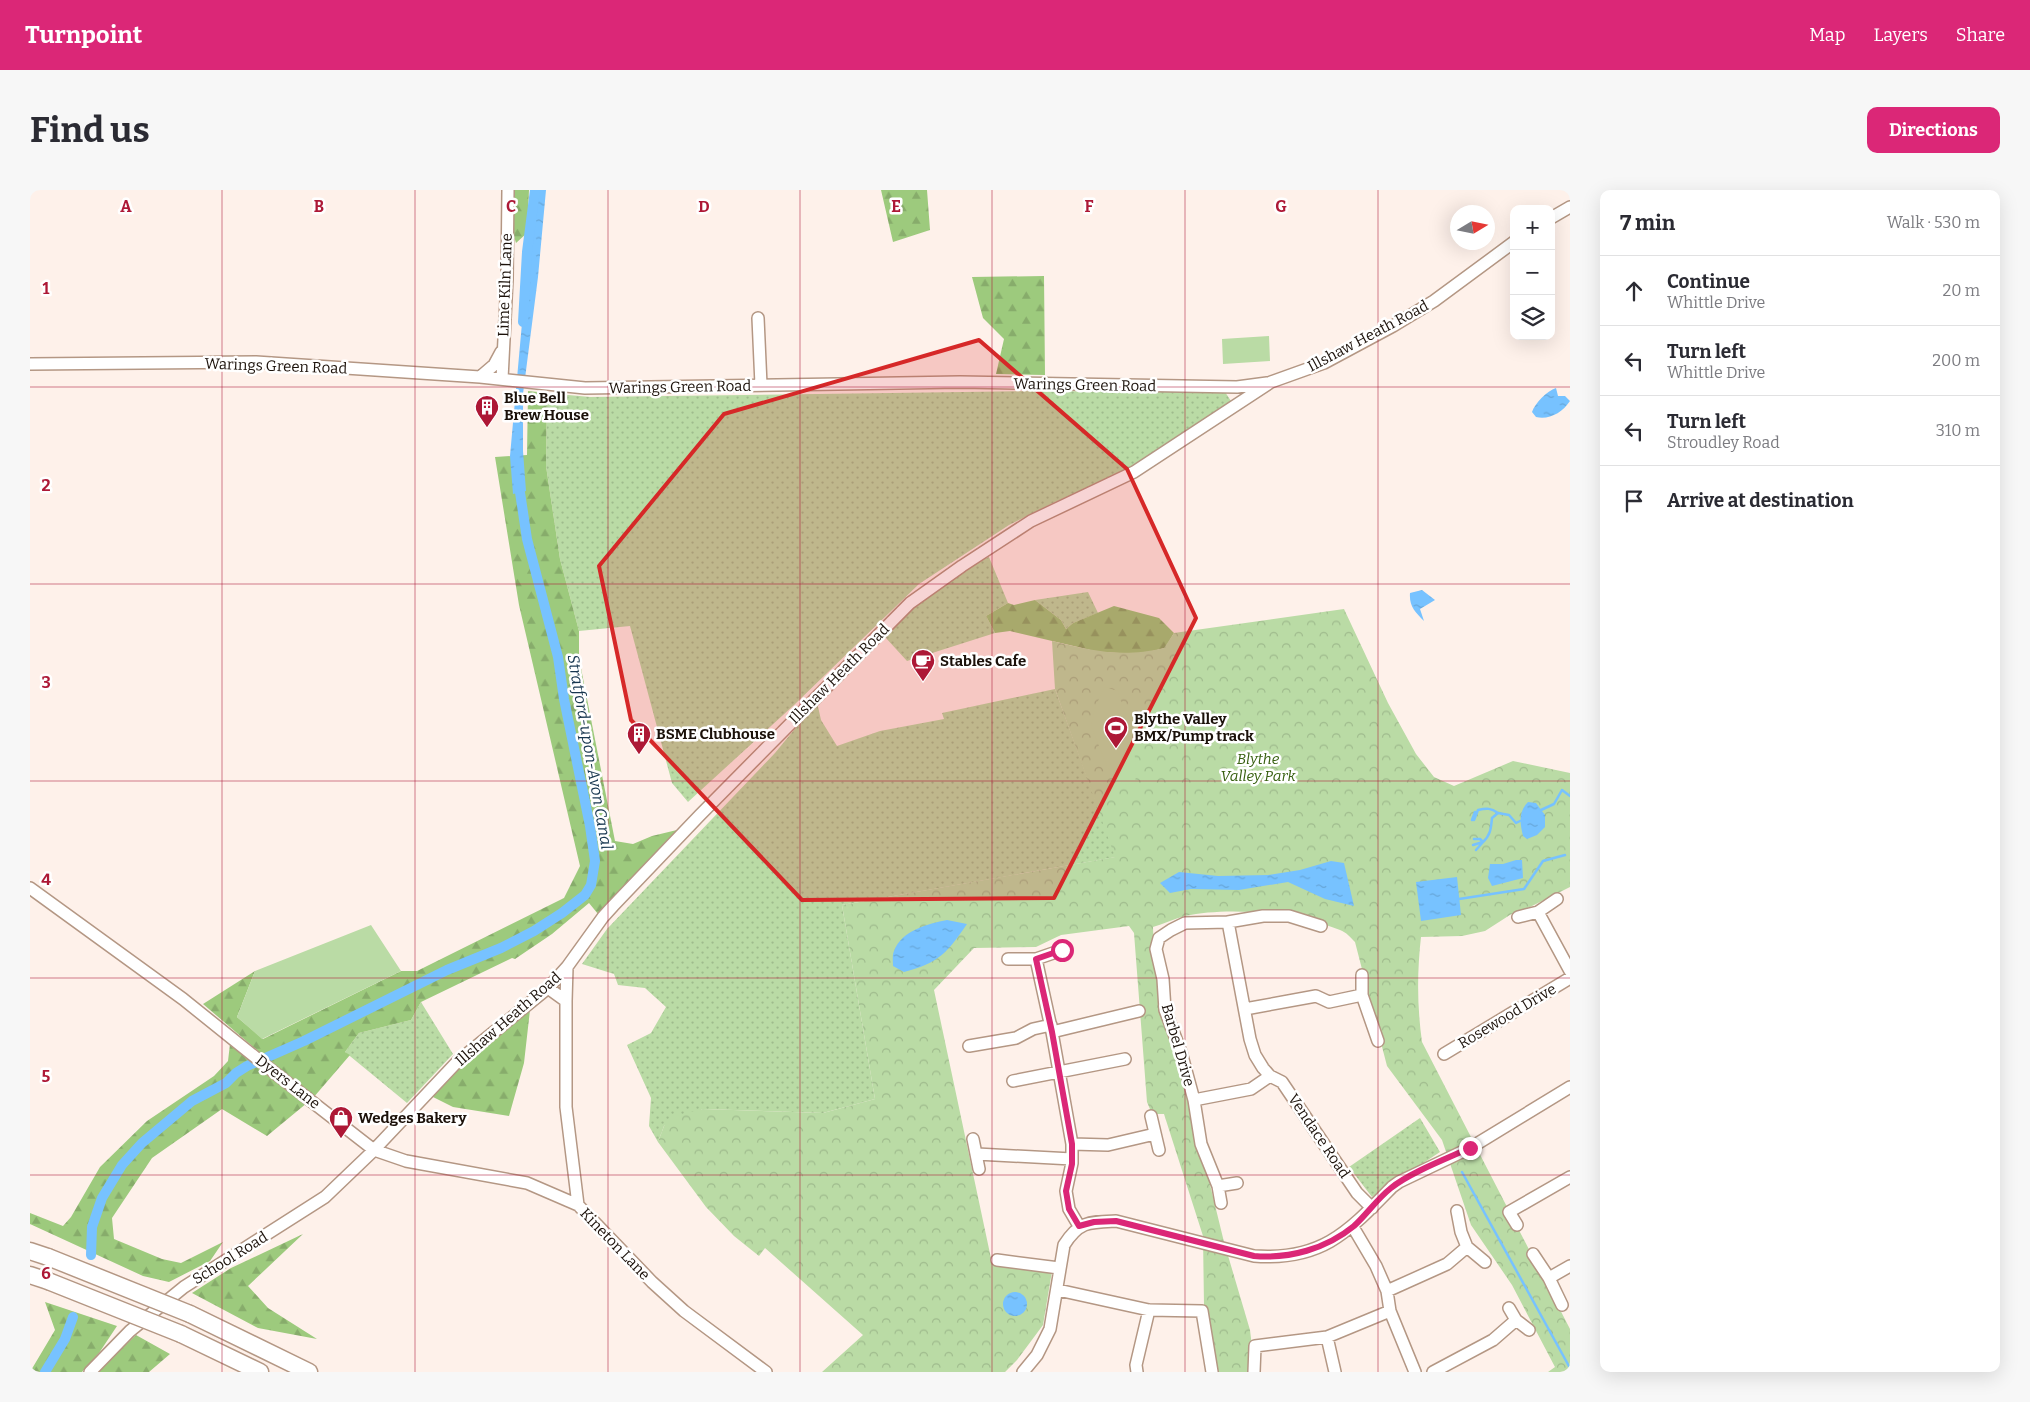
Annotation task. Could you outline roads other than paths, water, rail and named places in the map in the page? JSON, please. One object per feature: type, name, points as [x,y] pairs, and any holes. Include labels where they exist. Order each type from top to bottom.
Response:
[{"type":"highway","points":[[30,1251],[190,1314],[309,1372]]},
{"type":"highway","points":[[30,1275],[181,1334],[260,1372]]},
{"type":"street","name":"Lime Kiln Lane","points":[[506,380],[502,350],[507,279],[508,190]]},
{"type":"street","points":[[1555,216],[1570,207]]},
{"type":"street","name":"Illshaw Heath Road","points":[[374,1150],[457,1062],[548,988],[613,906],[910,602],[1031,521],[1134,472],[1271,382],[1324,362],[1394,326],[1434,301],[1510,245]]},
{"type":"street","points":[[758,318],[762,386]]},
{"type":"street","name":"Lime Kiln Lane","points":[[480,376],[494,365],[502,350]]},
{"type":"street","name":"Warings Green Road","points":[[30,364],[256,362],[480,376],[585,388],[960,382],[1237,387],[1271,382]]},
{"type":"street","points":[[1237,387],[1240,402]]},
{"type":"street","name":"Dyers Lane","points":[[30,888],[183,999],[374,1150],[406,1161],[527,1183],[578,1205]]},
{"type":"street","points":[[1518,917],[1538,912],[1556,899]]},
{"type":"street","points":[[1538,912],[1570,971]]},
{"type":"street","name":"Barbel Drive","points":[[1221,1203],[1218,1186],[1200,1144],[1194,1100],[1166,1010],[1163,979],[1156,949],[1160,938],[1185,923],[1228,922],[1252,918],[1289,916],[1321,926]]},
{"type":"street","name":"Vendace Road","points":[[1228,922],[1250,1039],[1255,1056],[1270,1076],[1282,1082],[1296,1100],[1357,1193],[1372,1208]]},
{"type":"street","points":[[1008,959],[1036,959],[1062,950]]},
{"type":"street","points":[[1036,959],[1052,1028],[1072,1144],[1072,1159],[1066,1191],[1069,1209],[1079,1226]]},
{"type":"street","name":"Kineton Lane","points":[[567,966],[566,1107],[578,1205],[652,1282],[684,1311],[766,1372]]},
{"type":"street","points":[[1362,975],[1362,995],[1378,1041]]},
{"type":"street","name":"Rosewood Drive","points":[[1444,1054],[1570,978]]},
{"type":"street","points":[[548,988],[566,1001]]},
{"type":"street","points":[[1245,1009],[1316,996],[1329,1002],[1362,995]]},
{"type":"street","points":[[969,1046],[1016,1038],[1033,1029],[1052,1028],[1139,1011]]},
{"type":"street","points":[[1013,1081],[1125,1059]]},
{"type":"street","points":[[1194,1100],[1252,1089],[1270,1076]]},
{"type":"street","points":[[1023,1372],[1037,1355],[1050,1329],[1064,1245],[1079,1226],[1094,1222],[1116,1221],[1254,1256],[1271,1257],[1315,1249],[1353,1227],[1399,1182],[1470,1148],[1570,1087]]},
{"type":"street","points":[[1151,1116],[1159,1150]]},
{"type":"street","points":[[1072,1144],[1108,1146],[1155,1134]]},
{"type":"street","points":[[973,1139],[979,1169]]},
{"type":"street","name":"School Road","points":[[90,1372],[130,1332],[184,1287],[325,1197],[374,1150]]},
{"type":"street","points":[[977,1154],[1072,1159]]},
{"type":"street","points":[[1509,1212],[1570,1177]]},
{"type":"street","points":[[1218,1186],[1237,1182]]},
{"type":"street","points":[[1503,1202],[1517,1225]]},
{"type":"street","points":[[1457,1210],[1461,1232],[1467,1247],[1485,1262]]},
{"type":"street","points":[[1353,1227],[1376,1266],[1387,1291],[1390,1311],[1415,1372]]},
{"type":"street","points":[[1387,1291],[1447,1264],[1467,1247]]},
{"type":"street","points":[[1533,1254],[1549,1278],[1562,1305]]},
{"type":"street","points":[[997,1260],[1059,1268]]},
{"type":"street","points":[[1549,1278],[1570,1266]]},
{"type":"street","points":[[1058,1290],[1149,1310],[1202,1311],[1212,1372]]},
{"type":"street","points":[[1509,1308],[1516,1320],[1528,1330]]},
{"type":"street","points":[[1137,1372],[1136,1365],[1149,1310]]},
{"type":"street","points":[[1254,1372],[1255,1346],[1327,1337],[1390,1311]]},
{"type":"street","points":[[1433,1372],[1493,1340],[1516,1320]]},
{"type":"street","points":[[1327,1337],[1335,1372]]},
{"type":"water","points":[[534,190],[546,190],[538,277],[523,394],[523,451],[526,491],[513,494],[510,456]]},
{"type":"water","points":[[1556,388],[1558,396],[1565,396],[1570,401],[1555,415],[1541,418],[1536,417],[1532,412],[1536,405],[1545,395]]},
{"type":"water","points":[[1422,590],[1435,600],[1420,609],[1424,621],[1410,602],[1410,593]]},
{"type":"water","points":[[1528,802],[1536,803],[1545,815],[1545,827],[1537,835],[1527,839],[1523,836],[1521,818]]},
{"type":"water","points":[[1522,860],[1523,878],[1492,886],[1488,878],[1490,864],[1503,864]]},
{"type":"water","points":[[1331,861],[1344,863],[1354,906],[1325,899],[1288,882],[1239,890],[1191,889],[1170,893],[1160,883],[1179,872],[1218,876],[1268,875],[1300,870]]},
{"type":"water","points":[[1457,877],[1461,915],[1421,921],[1416,882]]},
{"type":"water","points":[[947,920],[967,924],[948,950],[941,956],[926,965],[904,972],[893,966],[893,953],[903,938],[916,929]]},
{"type":"water","points":[[1015,1292],[1023,1296],[1027,1304],[1023,1312],[1015,1316],[1007,1312],[1003,1304],[1007,1296]]},
{"type":"waterway","name":"Stratford-upon-Avon Canal","points":[[523,322],[527,252],[535,190]]},
{"type":"waterway","name":"Stratford-upon-Avon Canal","points":[[91,1255],[92,1227],[102,1198],[122,1165],[142,1143],[192,1101],[226,1083],[247,1066],[304,1041],[447,970],[501,948],[534,931],[585,895],[591,885],[595,861],[590,826],[564,699],[558,657],[527,539],[518,479]]},
{"type":"waterway","points":[[1541,810],[1554,804],[1562,790],[1570,796]]},
{"type":"waterway","points":[[1474,820],[1478,810],[1489,809],[1498,813]]},
{"type":"waterway","points":[[1472,820],[1475,812]]},
{"type":"waterway","points":[[1474,839],[1480,839],[1483,842],[1488,837],[1492,818],[1498,813],[1509,815],[1516,823],[1520,821]]},
{"type":"waterway","points":[[1473,845],[1483,842]]},
{"type":"waterway","points":[[1476,850],[1483,842]]},
{"type":"waterway","points":[[1459,899],[1524,889],[1543,861],[1565,855]]},
{"type":"waterway","points":[[1462,1172],[1570,1368]]},
{"type":"waterway","name":"Stratford-upon-Avon Canal","points":[[45,1372],[65,1339],[73,1317]]},
{"type":"place","name":"Blue Bell Brew House","points":[[487,428]]},
{"type":"place","name":"Stables Cafe","points":[[923,682]]},
{"type":"place","name":"Blythe Valley BMX/Pump track","points":[[1116,749]]},
{"type":"place","name":"BSME Clubhouse","points":[[639,755]]},
{"type":"place","name":"Wedges Bakery","points":[[341,1139]]},
{"type":"park label","name":"Blythe Valley Park","points":[[1258,768]]}]
